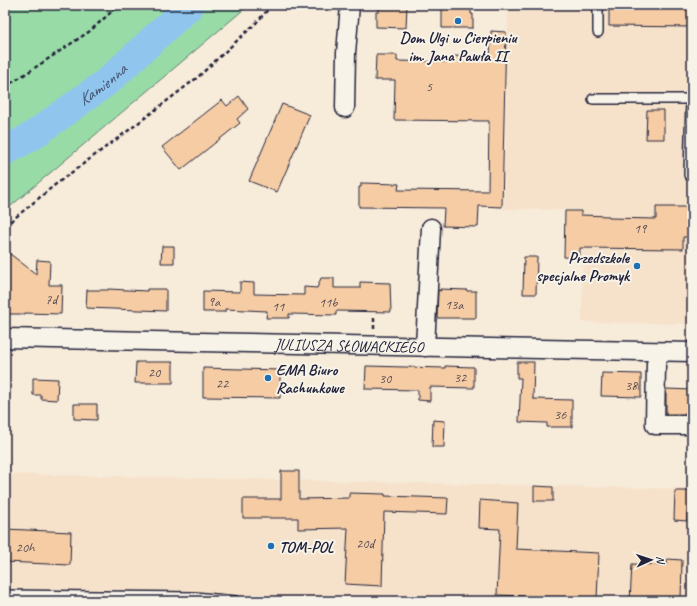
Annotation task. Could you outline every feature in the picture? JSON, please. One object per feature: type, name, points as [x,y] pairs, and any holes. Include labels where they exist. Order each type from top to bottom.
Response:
[{"type":"street","points":[[345,108],[346,53],[350,5]]},
{"type":"street","points":[[425,347],[431,228]]},
{"type":"street","name":"JULIUSZA SŁOWACKIEGO","points":[[5,338],[692,352]]},
{"type":"street","points":[[660,352],[656,364],[655,425],[692,425]]},
{"type":"lane","points":[[598,5],[598,32]]},
{"type":"lane","points":[[592,99],[692,99],[689,175]]},
{"type":"lane","points":[[5,596],[195,597],[236,601]]},
{"type":"path","points":[[5,87],[90,31],[119,5]]},
{"type":"path","points":[[5,226],[56,184],[198,77],[256,23],[272,5]]},
{"type":"shaded area","points":[[508,5],[692,5],[692,324],[582,322],[583,210],[504,209]]},
{"type":"shaded area","points":[[5,474],[692,489],[692,601],[5,601]]},
{"type":"green space","points":[[5,5],[249,5],[5,211]]},
{"type":"building","name":"Dom Ulgi w Cierpieniu im. Jana Pawła II","points":[[379,5],[407,5],[406,28],[376,27],[376,12],[379,12]]},
{"type":"building","name":"Dom Ulgi w Cierpieniu im. Jana Pawła II","points":[[442,5],[471,5],[471,14],[473,14],[473,28],[442,28]]},
{"type":"building","points":[[609,5],[692,5],[692,27],[609,26]]},
{"type":"building","points":[[491,31],[506,32],[502,207],[479,206],[478,227],[443,226],[444,208],[359,207],[359,187],[361,187],[361,183],[399,184],[398,190],[488,191],[489,121],[394,120],[395,80],[375,80],[376,55],[397,55],[397,61],[452,62],[452,56],[490,57]]},
{"type":"building","points":[[239,96],[248,109],[237,119],[240,123],[181,170],[162,147],[222,100],[227,106]]},
{"type":"building","points":[[282,104],[310,115],[277,192],[249,181]]},
{"type":"building","points":[[647,110],[664,110],[664,139],[646,139]]},
{"type":"building","points":[[656,207],[692,207],[692,237],[683,237],[683,249],[580,248],[580,258],[564,257],[565,211],[581,211],[581,215],[609,216],[609,218],[656,219]]},
{"type":"building","points":[[162,246],[174,246],[174,263],[161,263]]},
{"type":"building","points":[[5,250],[36,274],[37,260],[50,261],[49,285],[62,285],[61,314],[5,314]]},
{"type":"building","points":[[524,257],[537,257],[536,294],[523,294]]},
{"type":"building","points":[[321,278],[334,278],[334,288],[360,288],[360,282],[390,283],[391,312],[336,311],[336,315],[289,314],[289,318],[266,318],[267,311],[225,309],[225,312],[203,312],[203,291],[240,292],[240,282],[254,283],[254,294],[304,295],[304,287],[317,288]]},
{"type":"building","points":[[108,289],[147,291],[147,289],[166,289],[166,311],[86,308],[87,290]]},
{"type":"building","points":[[440,289],[476,291],[476,318],[437,318],[438,290],[441,291]]},
{"type":"building","points":[[136,362],[173,362],[173,383],[135,383]]},
{"type":"building","points":[[517,362],[534,362],[533,399],[572,400],[572,427],[547,427],[547,423],[519,422],[521,378],[517,378]]},
{"type":"building","points":[[366,366],[445,368],[445,366],[474,367],[474,388],[430,387],[430,401],[418,400],[418,390],[365,389]]},
{"type":"building","points":[[203,368],[280,370],[280,398],[203,397]]},
{"type":"building","points":[[602,373],[641,374],[641,397],[601,396]]},
{"type":"building","points":[[33,378],[58,379],[57,400],[41,399],[41,395],[33,395]]},
{"type":"building","points":[[666,389],[692,390],[692,414],[666,414]]},
{"type":"building","points":[[74,404],[97,404],[97,420],[74,419]]},
{"type":"building","points":[[433,420],[445,421],[444,447],[432,447]]},
{"type":"building","points":[[281,471],[299,471],[299,499],[349,498],[349,493],[448,498],[447,514],[384,512],[382,586],[345,584],[348,528],[298,529],[298,518],[243,518],[243,499],[281,499]]},
{"type":"building","points":[[534,486],[553,487],[553,501],[534,501]]},
{"type":"building","points":[[675,491],[692,491],[692,513],[687,513],[687,521],[674,520]]},
{"type":"building","points":[[480,500],[518,503],[516,549],[599,553],[597,599],[497,595],[500,529],[479,528]]},
{"type":"building","points":[[5,529],[71,532],[70,565],[5,562]]},
{"type":"building","points":[[667,559],[682,560],[681,601],[630,601],[632,564],[667,565]]},
{"type":"waterway","name":"Kamienna","points":[[5,151],[32,136],[108,81],[190,5]]},
{"type":"place","name":"Dom Ulgi w Cierpieniu im. Jana Pawła II","points":[[458,21]]},
{"type":"place","name":"Przedszkole specjalne Promyk","points":[[637,266]]},
{"type":"place","name":"EMA Biuro Rachunkowe","points":[[268,378]]},
{"type":"place","name":"TOM-POL","points":[[271,546]]}]
